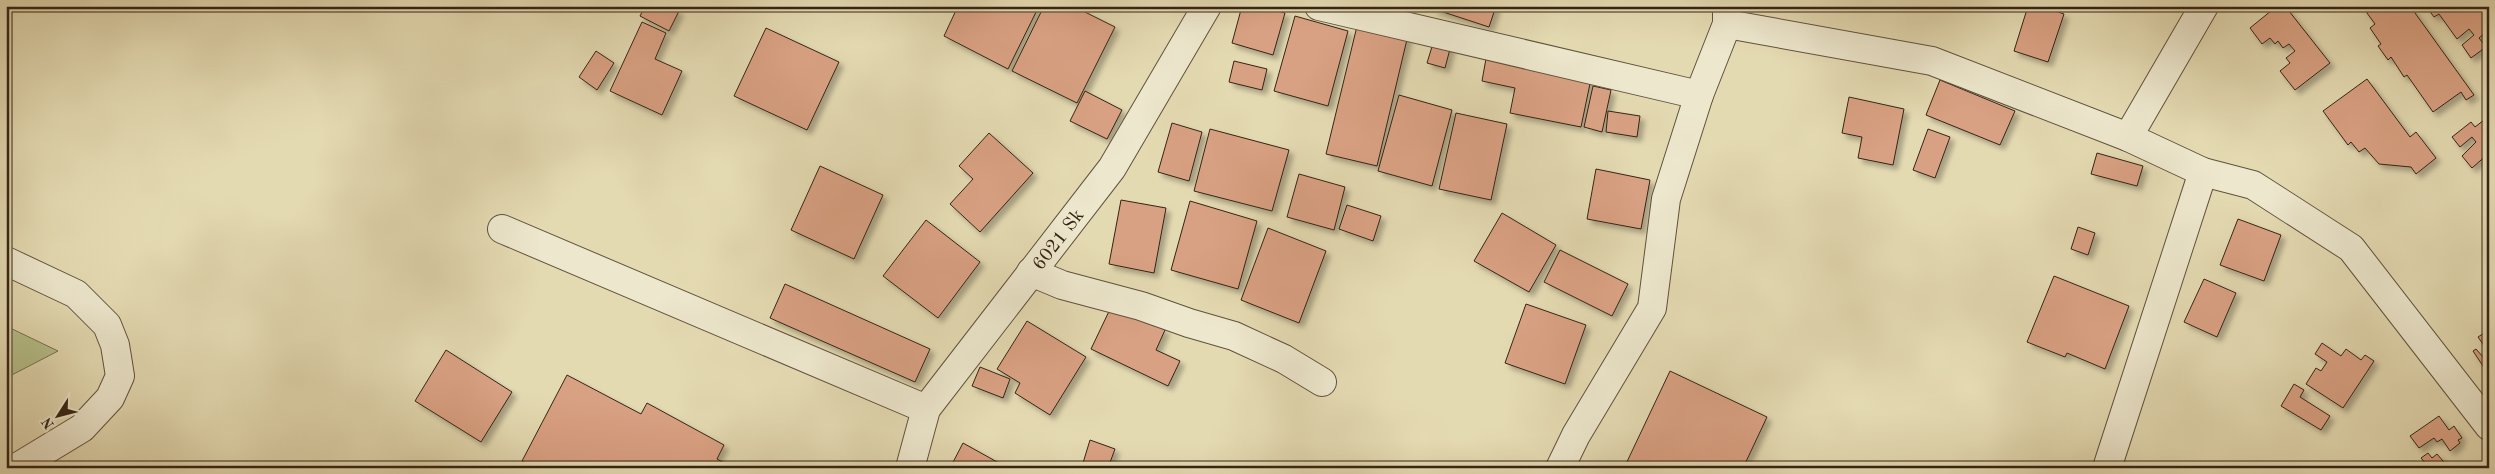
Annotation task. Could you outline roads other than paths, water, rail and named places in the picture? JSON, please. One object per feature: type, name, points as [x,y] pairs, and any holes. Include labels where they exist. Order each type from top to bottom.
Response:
[{"type":"street","name":"6021 Sk","points":[[910,468],[926,409],[1112,168],[1207,6]]},
{"type":"street","points":[[1319,6],[1699,95]]},
{"type":"street","points":[[2128,137],[2204,6]]},
{"type":"street","points":[[1560,468],[1576,435],[1652,308],[1666,199],[1727,15],[1932,61],[2128,137],[2203,172],[2253,185],[2352,248],[2489,426]]},
{"type":"street","points":[[2107,468],[2203,172]]},
{"type":"street","points":[[502,229],[926,409]]},
{"type":"street","points":[[6,261],[76,294],[107,325],[115,345],[120,376],[110,398],[82,428],[16,468]]},
{"type":"street","points":[[1031,272],[1062,285],[1141,306],[1188,323],[1234,336],[1284,359],[1322,382]]}]
